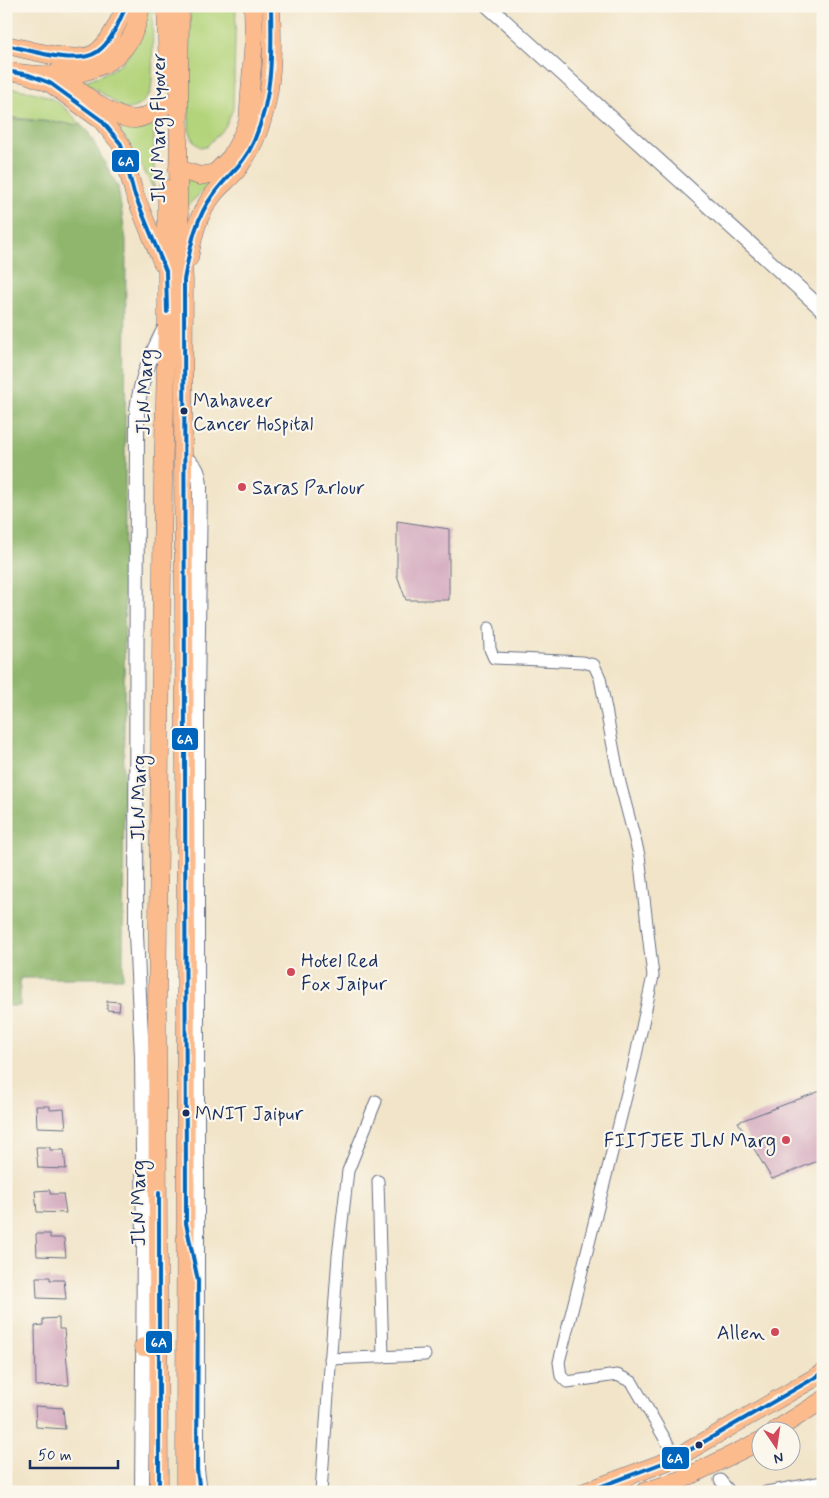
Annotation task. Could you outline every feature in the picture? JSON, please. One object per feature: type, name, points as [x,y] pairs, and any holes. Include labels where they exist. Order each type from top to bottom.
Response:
[{"type":"main road","points":[[6,45],[73,58],[96,53],[114,32],[126,6]]},
{"type":"main road","points":[[28,75],[90,72],[114,60],[138,26],[141,6]]},
{"type":"main road","name":"JLN Marg Flyover","points":[[166,6],[173,84],[178,200],[184,280]]},
{"type":"main road","name":"JLN Marg Flyover","points":[[168,104],[173,84],[180,6]]},
{"type":"main road","points":[[178,169],[200,176],[215,172],[231,157],[240,140],[248,122],[254,37],[253,6]]},
{"type":"main road","points":[[184,280],[196,222],[213,194],[239,168],[254,142],[266,107],[272,65],[271,6]]},
{"type":"main road","points":[[54,55],[63,74],[94,102],[122,116],[135,119],[153,113],[168,104]]},
{"type":"main road","points":[[6,71],[28,75],[50,83],[101,120],[121,144],[134,193],[166,272]]},
{"type":"main road","name":"JLN Marg","points":[[159,1492],[151,1347],[163,482],[167,323],[168,104]]},
{"type":"main road","name":"JLN Marg","points":[[184,280],[183,457],[186,921],[191,1056],[186,1223],[185,1492]]},
{"type":"main road","points":[[186,1223],[198,1281]]},
{"type":"main road","points":[[589,1491],[676,1458],[823,1373]]},
{"type":"main road","points":[[792,1420],[823,1400]]},
{"type":"main road","points":[[644,1492],[683,1479],[752,1445]]},
{"type":"street","points":[[488,6],[823,310]]},
{"type":"street","points":[[142,1492],[151,1347],[142,1056],[136,934],[138,410],[140,386],[150,356],[167,323]]},
{"type":"street","points":[[489,628],[490,649],[494,658],[583,662],[594,665],[600,678],[620,783],[639,855],[653,976],[633,1069],[559,1362],[561,1376],[567,1382],[618,1376],[632,1382],[676,1458]]},
{"type":"street","points":[[191,1056],[198,1281],[197,1470],[200,1492]]},
{"type":"street","points":[[322,1492],[338,1256],[348,1171],[376,1100]]},
{"type":"street","points":[[378,1181],[383,1357]]},
{"type":"street","points":[[330,1359],[425,1355]]},
{"type":"street","points":[[720,1480],[730,1492]]},
{"type":"street","points":[[766,1492],[823,1482]]},
{"type":"green space","points":[[145,6],[153,6],[150,93],[136,107],[125,109],[84,81],[112,69],[128,56],[137,36]]},
{"type":"green space","points":[[190,6],[236,6],[233,109],[225,127],[206,147],[200,147],[194,142],[189,129]]},
{"type":"green space","points":[[6,87],[40,94],[56,101],[81,125],[6,117]]},
{"type":"green space","points":[[6,118],[81,125],[88,132],[118,187],[126,240],[123,978],[20,978],[20,1006],[6,1006]]},
{"type":"green space","points":[[154,120],[154,190],[138,159],[114,122],[130,128],[138,128]]},
{"type":"green space","points":[[186,160],[192,166],[220,175],[184,207]]},
{"type":"building","points":[[397,521],[449,529],[449,600],[406,600],[397,575]]},
{"type":"building","points":[[107,1001],[120,1002],[119,1011],[107,1010]]},
{"type":"building","name":"FIITJEE JLN Marg","points":[[823,1090],[823,1159],[772,1179],[738,1122]]},
{"type":"building","points":[[36,1106],[50,1106],[50,1110],[64,1109],[66,1128],[37,1127]]},
{"type":"building","points":[[36,1147],[64,1150],[66,1169],[38,1168]]},
{"type":"building","points":[[50,1190],[50,1194],[63,1194],[66,1213],[37,1212],[35,1191]]},
{"type":"building","points":[[36,1234],[50,1234],[50,1238],[64,1238],[66,1257],[37,1256]]},
{"type":"building","points":[[36,1277],[64,1280],[66,1299],[37,1298]]},
{"type":"building","points":[[59,1318],[59,1329],[64,1329],[69,1385],[36,1386],[35,1326],[43,1325],[43,1319]]},
{"type":"building","points":[[35,1406],[63,1408],[65,1429],[36,1427]]},
{"type":"transit line","name":"6A","points":[[6,45],[53,56],[77,58],[88,56],[97,52],[107,43],[126,6]]},
{"type":"transit line","name":"6A","points":[[200,1492],[197,1470],[198,1281],[186,1223],[184,280],[188,258],[201,215],[218,188],[245,157],[254,141],[260,124],[265,108],[270,75],[271,6]]},
{"type":"transit line","name":"6A","points":[[6,71],[29,75],[50,83],[101,120],[121,144],[134,193],[166,271],[167,312]]},
{"type":"transit line","name":"6A","points":[[159,1193],[159,1492]]},
{"type":"transit line","name":"6A","points":[[586,1492],[676,1458],[823,1373]]},
{"type":"place","name":"Mahaveer Cancer Hospital","points":[[184,411]]},
{"type":"place","name":"Saras Parlour","points":[[242,487]]},
{"type":"place","name":"Hotel Red Fox Jaipur","points":[[291,972]]},
{"type":"place","name":"MNIT Jaipur","points":[[186,1113]]},
{"type":"place","name":"FIITJEE JLN Marg","points":[[786,1140]]},
{"type":"place","name":"Allen","points":[[775,1332]]}]
